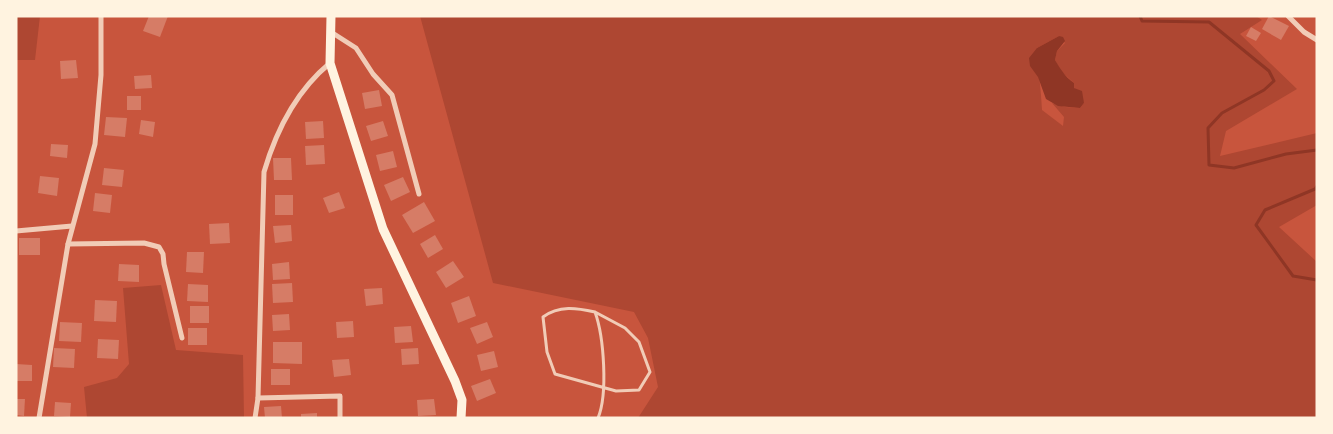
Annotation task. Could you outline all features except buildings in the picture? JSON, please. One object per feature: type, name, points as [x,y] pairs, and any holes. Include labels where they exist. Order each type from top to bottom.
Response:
[{"type":"main road","points":[[331,16],[330,63],[383,229],[455,381],[462,400],[461,418]]},
{"type":"street","points":[[39,418],[68,244],[95,144],[102,75],[102,16]]},
{"type":"street","points":[[1288,16],[1304,32],[1317,40]]},
{"type":"street","points":[[331,32],[356,48],[373,74],[392,95],[419,194]]},
{"type":"street","points":[[255,418],[258,398],[264,172],[270,150],[284,120],[308,86],[330,63]]},
{"type":"street","points":[[16,231],[72,226]]},
{"type":"street","points":[[68,244],[144,243],[159,247],[164,254],[164,264],[182,338]]},
{"type":"street","points":[[258,398],[340,396],[340,418]]},
{"type":"lane","points":[[576,307],[595,312],[625,328],[639,342],[650,372],[639,390],[616,391],[604,386],[555,374],[547,352],[544,317],[552,310],[576,307]]},
{"type":"lane","points":[[595,312],[600,326],[604,386],[602,408],[598,418]]},
{"type":"shaded area","points":[[16,16],[40,16],[35,60],[16,60]]},
{"type":"shaded area","points":[[420,16],[1256,16],[1262,20],[1240,34],[1297,89],[1226,131],[1220,156],[1317,133],[1317,205],[1279,227],[1317,262],[1317,418],[638,418],[658,387],[648,338],[634,312],[493,283]],"holes":[[[1059,36],[1065,43],[1057,51],[1055,60],[1061,71],[1074,83],[1074,88],[1084,103],[1080,108],[1065,107],[1052,103],[1064,117],[1063,126],[1042,110],[1037,48]]]},
{"type":"shaded area","points":[[1059,36],[1063,37],[1065,41],[1057,51],[1055,60],[1065,75],[1074,83],[1074,88],[1082,91],[1084,103],[1080,108],[1058,106],[1046,99],[1038,77],[1030,66],[1029,58],[1037,48]]},
{"type":"shaded area","points":[[161,285],[176,350],[243,355],[244,418],[87,418],[84,387],[117,378],[129,364],[123,288]]},
{"type":"waterway","points":[[1140,16],[1142,21],[1209,22],[1269,71],[1274,81],[1264,90],[1222,113],[1208,128],[1209,165],[1234,168],[1286,154],[1317,150]]},
{"type":"waterway","points":[[1317,186],[1315,189],[1265,210],[1256,225],[1293,276],[1317,280]]}]
